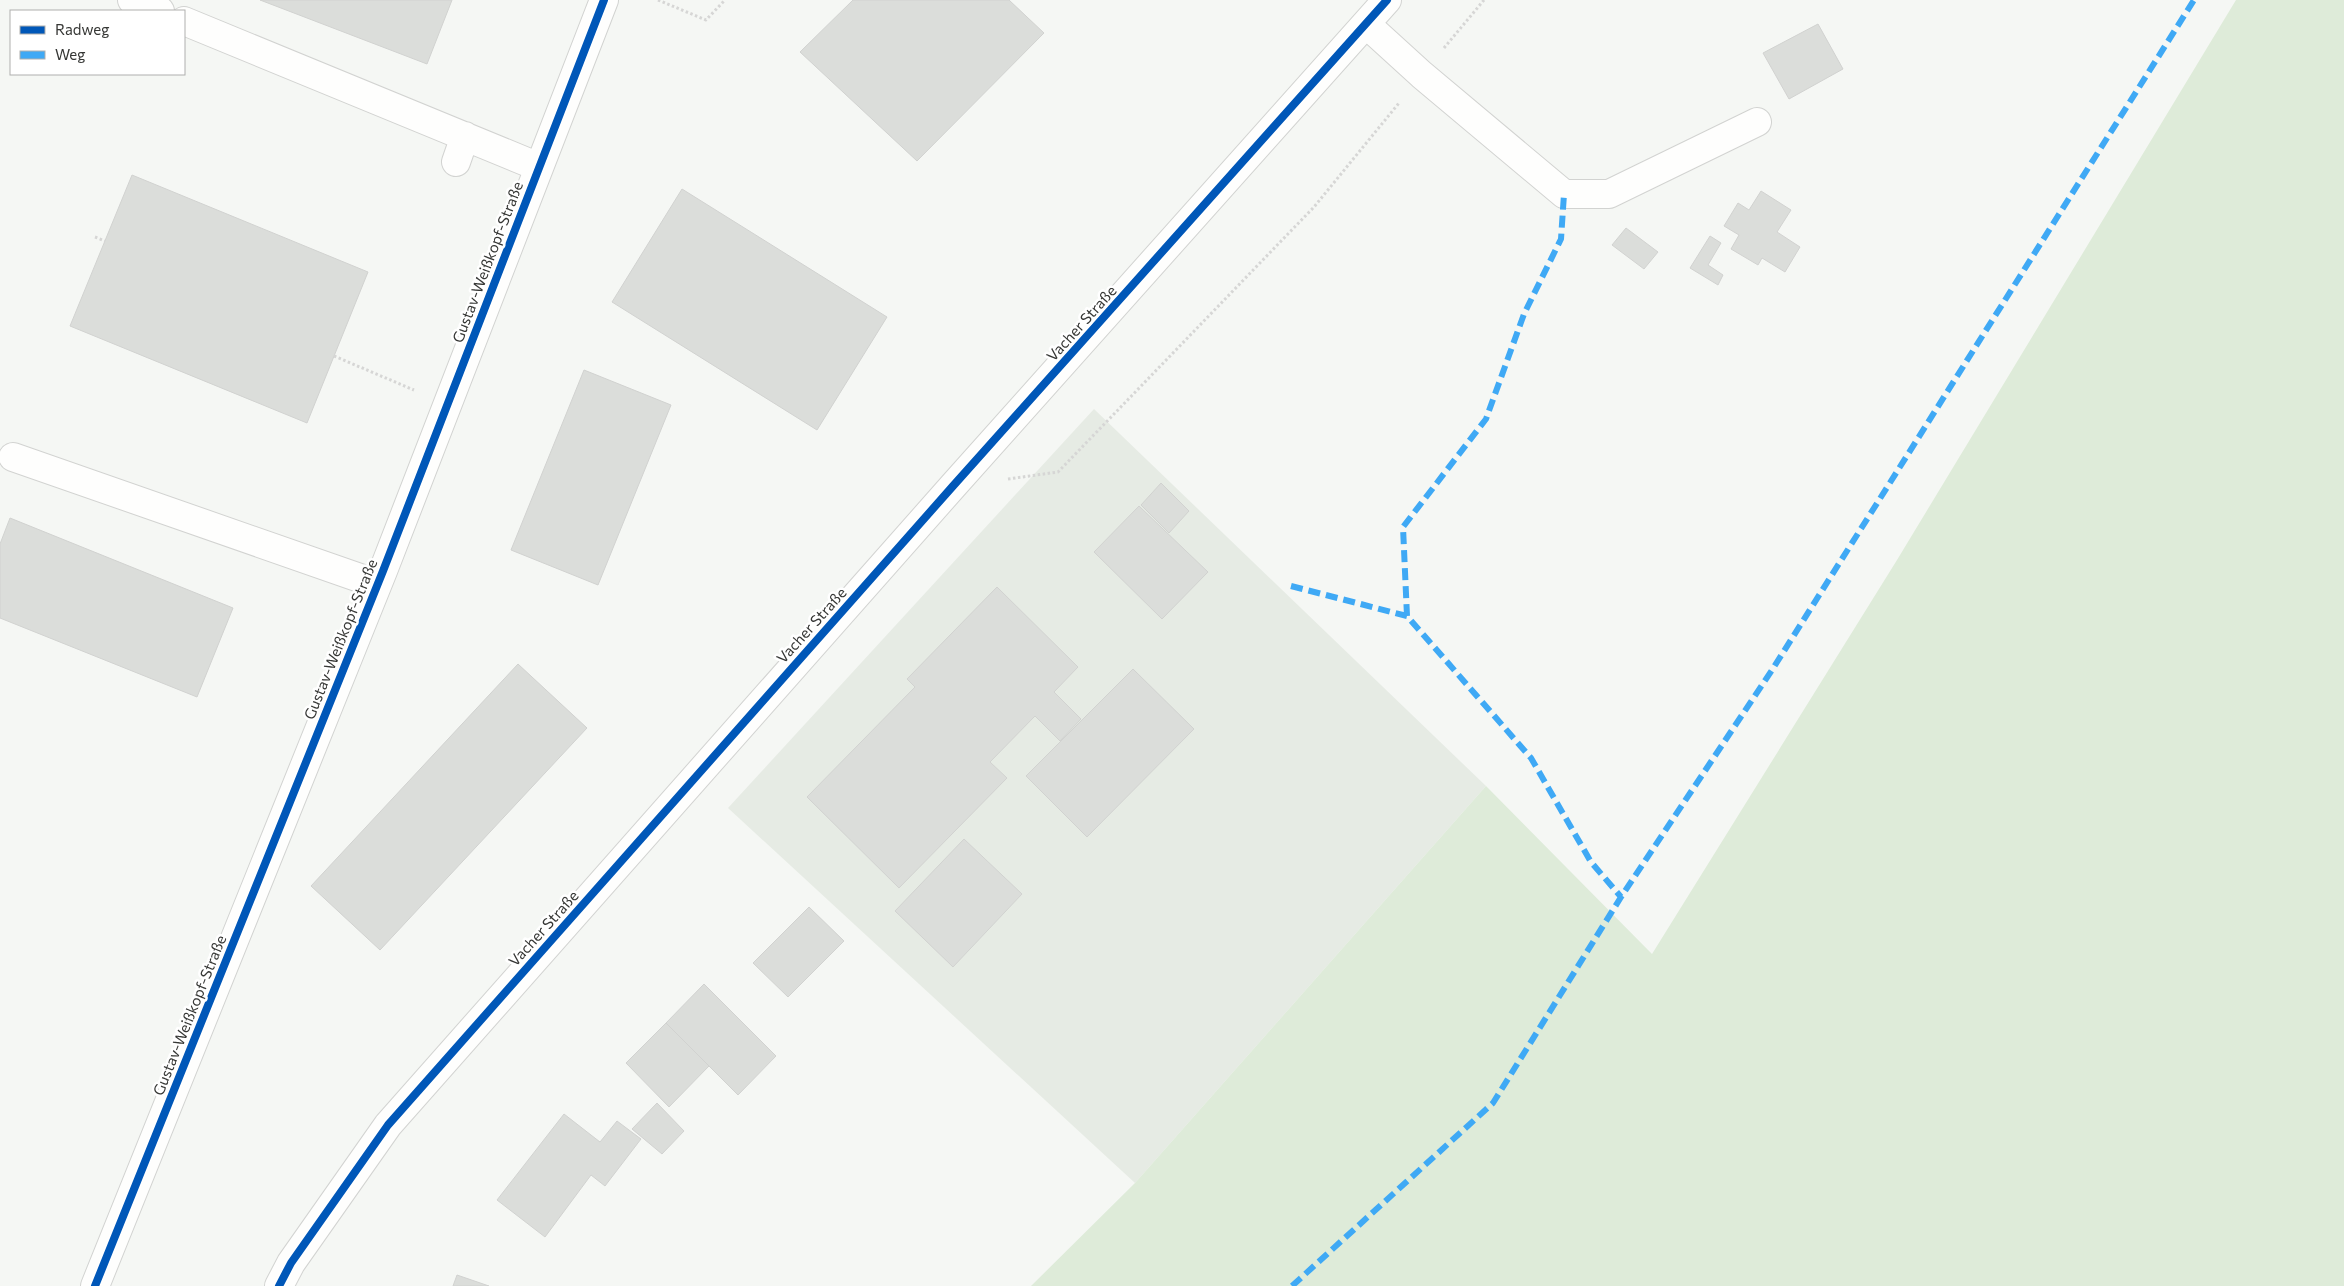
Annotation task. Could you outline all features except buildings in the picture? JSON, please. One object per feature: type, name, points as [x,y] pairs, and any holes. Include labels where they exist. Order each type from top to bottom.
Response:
[{"type":"street","points":[[132,0],[157,10]]},
{"type":"street","name":"Gustav-Weißkopf-Straße","points":[[95,1286],[377,584],[604,0]]},
{"type":"street","name":"Vacher Straße","points":[[279,1286],[291,1263],[388,1125],[953,486],[1387,0]]},
{"type":"street","points":[[185,21],[539,167]]},
{"type":"street","points":[[1366,24],[1422,75],[1564,194],[1609,194],[1757,122]]},
{"type":"street","points":[[456,162],[466,136]]},
{"type":"street","points":[[14,456],[377,584]]},
{"type":"path","points":[[658,0],[706,20],[726,0]]},
{"type":"path","points":[[953,486],[1058,472],[1314,207],[1484,0]]},
{"type":"path","points":[[95,237],[105,241]]},
{"type":"path","points":[[334,356],[447,404]]},
{"type":"shaded area","points":[[1094,409],[1486,786],[1135,1183],[728,808]]},
{"type":"green space","points":[[2236,0],[2344,0],[2344,1286],[1031,1286],[1135,1183],[1486,786],[1652,954],[1897,560]]},
{"type":"marked path","points":[[1292,1286],[1493,1103],[1621,897],[1772,670],[2194,0]]},
{"type":"marked path","points":[[1407,616],[1403,527],[1486,419],[1524,314],[1561,239],[1564,194]]},
{"type":"marked path","points":[[1291,586],[1407,616],[1531,758],[1591,862],[1621,897]]},
{"type":"cycle path","points":[[95,1286],[383,571],[604,0]]},
{"type":"cycle path","points":[[279,1286],[291,1263],[388,1125],[953,486],[1387,0]]}]
